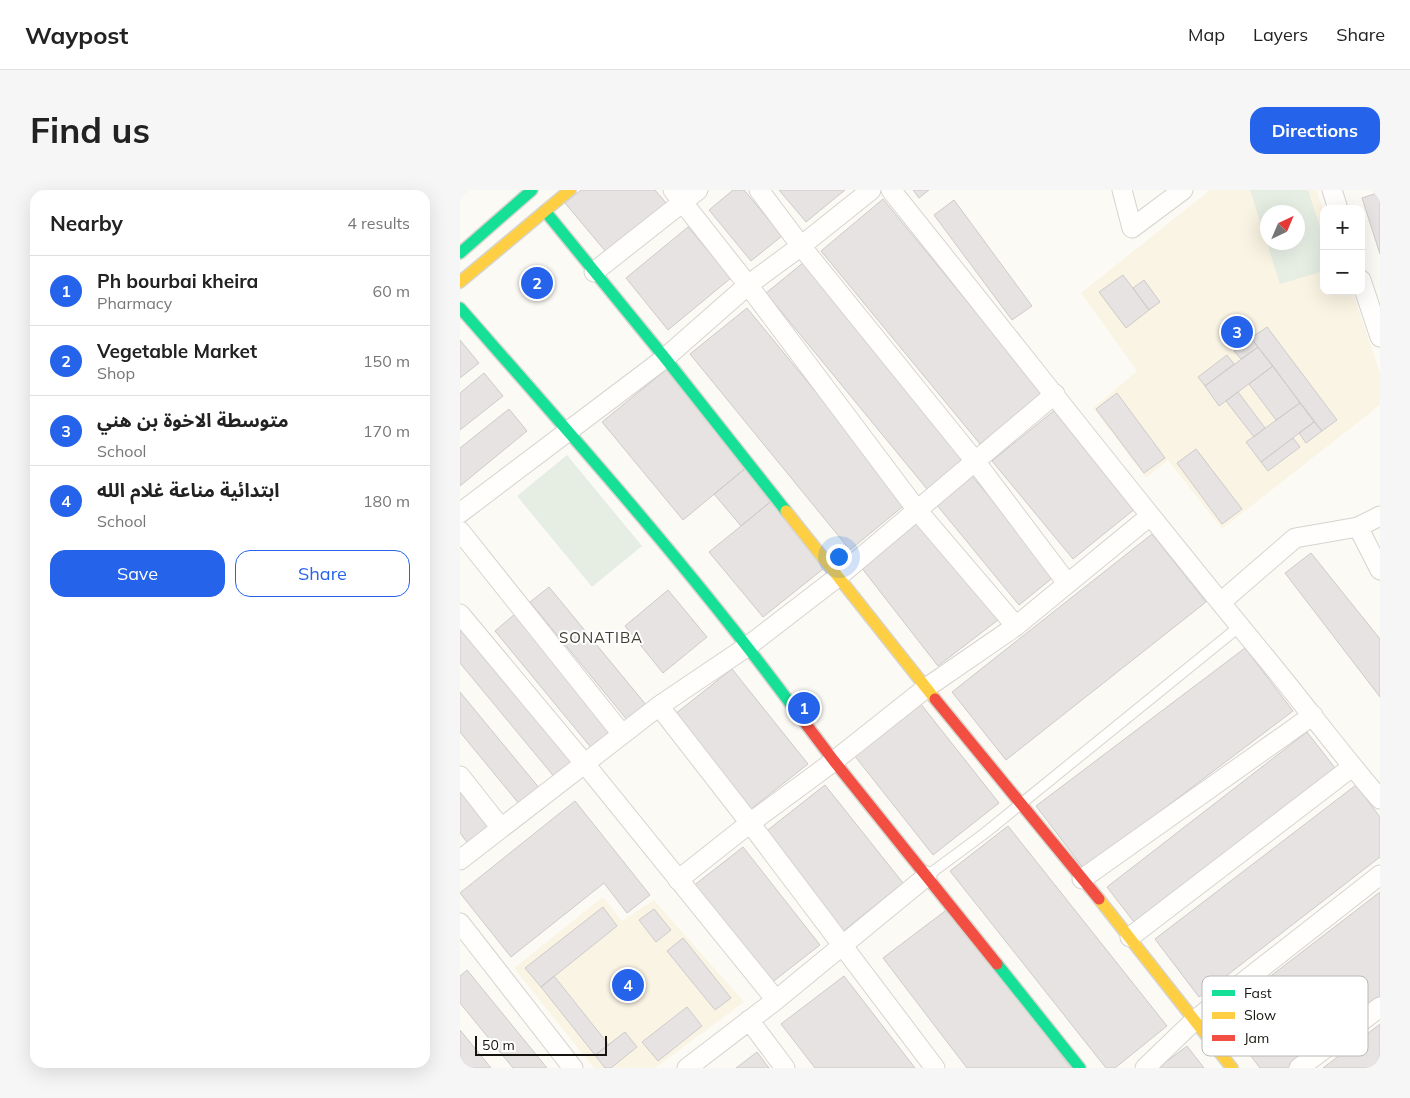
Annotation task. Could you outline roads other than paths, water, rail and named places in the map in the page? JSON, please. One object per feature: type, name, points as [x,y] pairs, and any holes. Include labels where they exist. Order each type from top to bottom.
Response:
[{"type":"street","points":[[460,252],[532,190]]},
{"type":"street","points":[[460,282],[570,190]]},
{"type":"street","points":[[594,272],[678,196],[698,190]]},
{"type":"street","points":[[759,190],[801,246],[975,461],[1067,584]]},
{"type":"street","points":[[460,513],[665,358],[748,285],[801,246],[871,190]]},
{"type":"street","points":[[890,190],[1055,394],[1150,516],[1313,715],[1352,767],[1380,799]]},
{"type":"street","points":[[1122,190],[1132,228],[1183,190]]},
{"type":"street","points":[[1332,190],[1337,205]]},
{"type":"street","points":[[678,196],[748,285],[917,510],[1016,626]]},
{"type":"street","points":[[545,211],[665,358],[926,688],[1130,936],[1202,1029]]},
{"type":"street","points":[[1365,292],[1380,337]]},
{"type":"street","points":[[460,308],[568,431],[748,646],[834,761],[1080,1068]]},
{"type":"street","points":[[460,860],[659,706],[748,646],[839,576],[1055,394]]},
{"type":"street","points":[[678,880],[926,688],[1016,626],[1150,516]]},
{"type":"street","points":[[1221,602],[1295,538],[1358,527],[1380,516]]},
{"type":"street","points":[[1358,527],[1380,570]]},
{"type":"street","points":[[460,531],[622,734]]},
{"type":"street","points":[[460,614],[585,764],[776,1000]]},
{"type":"street","points":[[659,706],[935,1068]]},
{"type":"street","points":[[1082,879],[1313,715]]},
{"type":"street","points":[[1130,936],[1352,767]]},
{"type":"street","points":[[460,776],[501,828]]},
{"type":"street","points":[[1251,976],[1380,875]]},
{"type":"street","points":[[688,1068],[776,1000],[927,876]]},
{"type":"street","points":[[460,923],[573,1068]]},
{"type":"street","points":[[1368,1016],[1380,1007]]},
{"type":"street","points":[[1145,1068],[1202,1015]]},
{"type":"street","points":[[749,1020],[785,1068]]},
{"type":"street","points":[[1223,1056],[1232,1068]]},
{"type":"street","points":[[1299,1068],[1315,1056]]},
{"type":"lane","points":[[927,876],[985,833],[1240,626]]},
{"type":"place","name":"Vegetable Market","points":[[537,283]]},
{"type":"place","name":"متوسطة الاخوة بن هني","points":[[1237,332]]},
{"type":"place","name":"Ph bourbai kheira","points":[[804,708]]},
{"type":"place","name":"ابتدائية مناعة غلام الله","points":[[628,985]]},
{"type":"district","name":"SONATIBA","points":[[601,638]]}]
